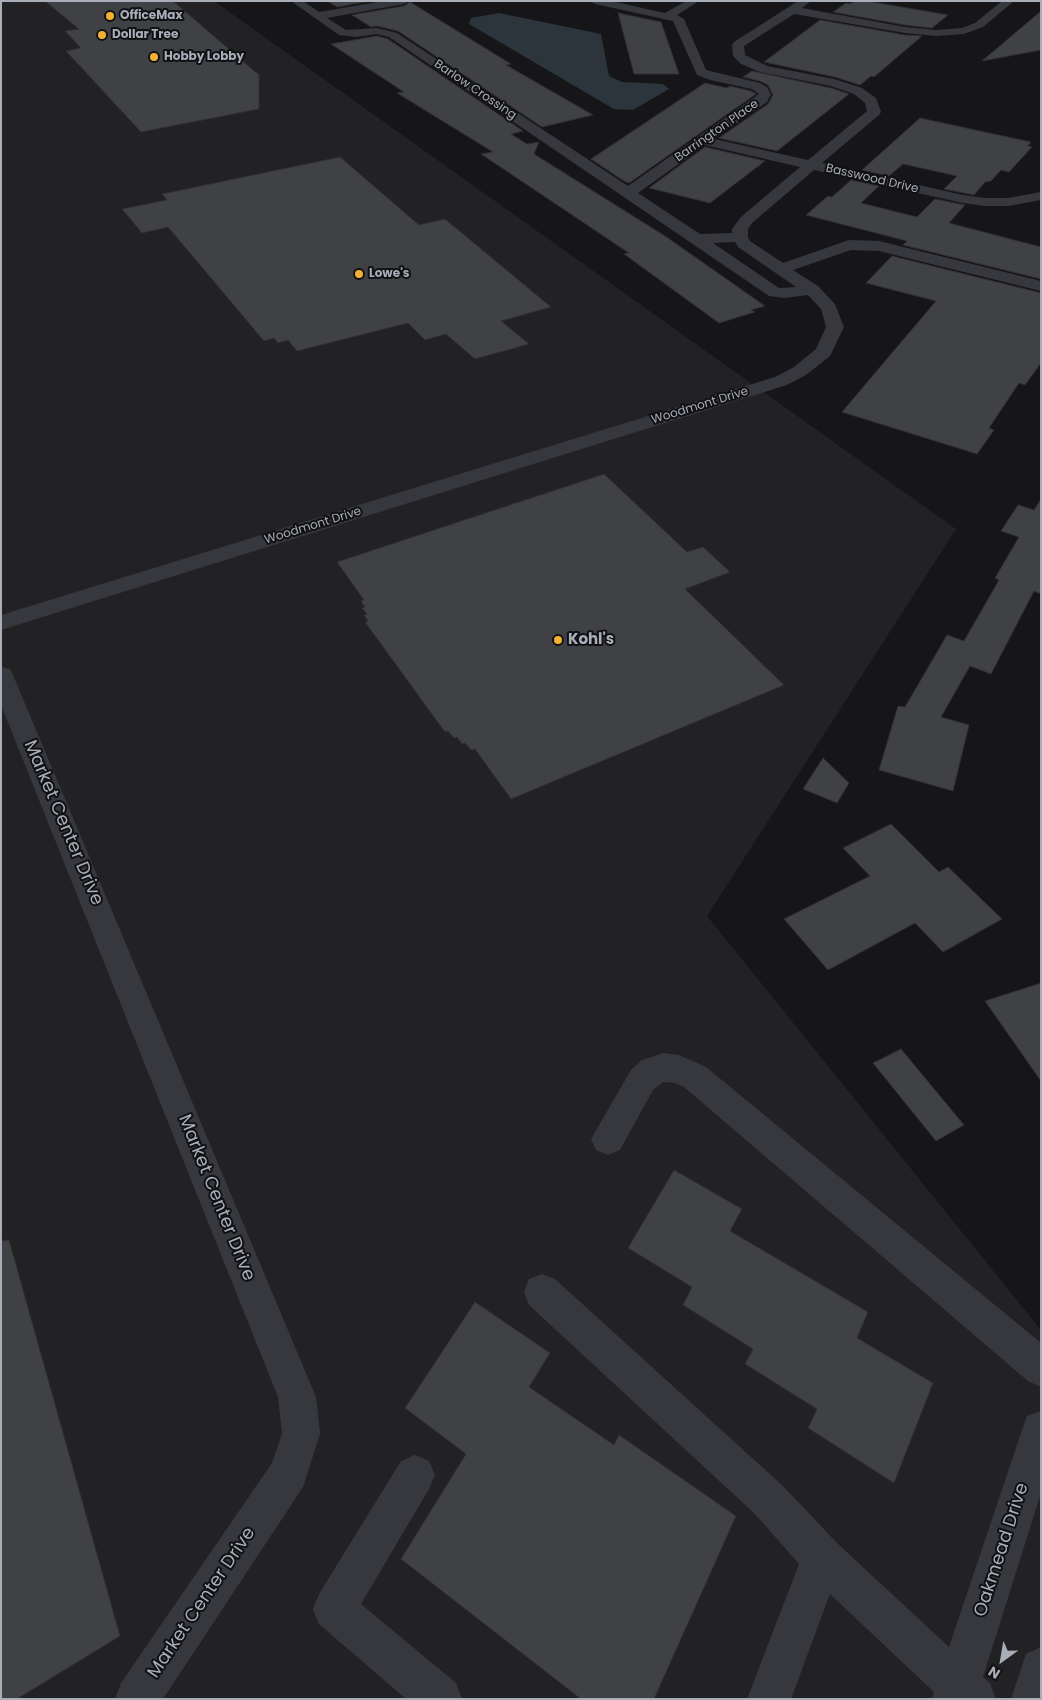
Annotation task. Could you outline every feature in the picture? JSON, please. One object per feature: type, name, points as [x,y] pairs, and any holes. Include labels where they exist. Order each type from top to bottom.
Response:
[{"type":"street","name":"Barlow Crossing","points":[[296,1],[343,33],[378,32],[393,34],[775,292],[812,290]]},
{"type":"street","points":[[317,16],[404,1]]},
{"type":"street","points":[[595,1],[669,16],[694,1]]},
{"type":"street","points":[[697,239],[740,237],[740,229],[746,220],[874,112],[874,107],[866,96],[847,87],[764,69],[745,61],[739,56],[738,45],[800,6],[905,30],[936,33],[964,31],[979,25],[1009,1]]},
{"type":"street","name":"Barrington Place","points":[[628,193],[704,141],[762,99],[765,94],[763,90],[756,86],[714,77],[701,72],[678,19],[669,16]]},
{"type":"street","name":"Basswood Drive","points":[[704,141],[985,202],[1024,201],[1041,196]]},
{"type":"street","name":"Woodmont Drive","points":[[1,623],[781,381],[800,371],[824,352],[834,327],[833,318],[829,308],[812,290],[744,244],[740,237]]},
{"type":"street","points":[[780,269],[849,245],[879,246],[1041,286]]},
{"type":"street","name":"Market Center Drive","points":[[1,675],[75,851],[297,1397],[301,1434],[289,1473],[137,1699]]},
{"type":"street","points":[[608,1139],[642,1080],[653,1070],[664,1067],[679,1069],[695,1077],[1041,1368]]},
{"type":"street","points":[[542,1292],[769,1500],[822,1558],[962,1694]]},
{"type":"street","name":"Oakmead Drive","points":[[962,1694],[1041,1430]]},
{"type":"street","points":[[415,1475],[334,1609],[440,1699]]},
{"type":"street","points":[[769,1699],[822,1558]]},
{"type":"street","points":[[1032,1699],[1041,1669]]},
{"type":"shaded area","points":[[1,1],[214,1],[956,529],[707,916],[1041,1330],[1041,1699],[1,1699]]},
{"type":"shaded area","points":[[499,13],[601,34],[609,76],[622,82],[663,84],[669,89],[633,110],[614,109],[469,24],[471,18]]},
{"type":"building","points":[[45,1],[173,1],[259,75],[259,109],[141,132],[66,51],[81,48],[65,31],[79,29]]},
{"type":"building","points":[[327,1],[370,1],[337,7]]},
{"type":"building","points":[[854,1],[867,1],[948,15],[932,28],[833,12],[846,3],[850,4]]},
{"type":"building","points":[[410,2],[511,64],[506,65],[593,115],[542,127],[398,31],[377,26],[371,27],[352,15],[404,6]]},
{"type":"building","points":[[1041,11],[1041,50],[982,61]]},
{"type":"building","points":[[618,13],[661,22],[679,74],[634,74]]},
{"type":"building","points":[[820,20],[905,35],[922,36],[874,77],[871,76],[860,85],[835,77],[764,62]]},
{"type":"building","points":[[377,36],[388,39],[523,131],[511,134],[527,144],[539,142],[534,154],[665,236],[765,306],[751,310],[755,312],[719,323],[624,254],[629,253],[481,154],[493,152],[397,93],[404,92],[331,44]]},
{"type":"building","points":[[752,71],[831,88],[849,94],[777,151],[719,138],[768,104],[773,95],[768,85],[743,77]]},
{"type":"building","points":[[705,83],[727,88],[730,86],[756,94],[629,183],[591,159]]},
{"type":"building","points":[[920,118],[1031,142],[1028,146],[1032,147],[1009,172],[1001,170],[991,181],[985,182],[974,195],[944,189],[957,176],[903,164],[889,176],[862,170]]},
{"type":"building","points":[[705,147],[765,161],[710,203],[649,188]]},
{"type":"building","name":"Lowe's","points":[[340,157],[419,225],[445,219],[551,307],[501,321],[529,344],[475,359],[446,334],[425,340],[408,323],[297,351],[288,340],[278,343],[274,338],[264,341],[168,227],[142,233],[122,209],[167,200],[162,194]]},
{"type":"building","points":[[851,180],[879,186],[861,203],[917,217],[935,199],[965,205],[949,223],[1041,247],[1041,279],[903,245],[907,241],[806,215],[828,196],[832,197]]},
{"type":"building","points":[[892,256],[1041,293],[1041,363],[1025,385],[1019,383],[989,428],[994,430],[977,454],[842,412],[936,301],[866,283]]},
{"type":"building","name":"Kohl's","points":[[604,474],[687,552],[703,547],[730,572],[685,589],[784,685],[511,799],[475,749],[471,750],[465,743],[462,744],[457,737],[454,738],[448,731],[445,732],[365,622],[368,621],[364,615],[367,614],[362,608],[365,607],[361,601],[364,600],[337,562]]},
{"type":"building","points":[[1041,499],[1041,594],[1034,591],[991,674],[970,666],[941,717],[969,725],[953,791],[879,770],[898,706],[905,707],[947,635],[964,641],[999,580],[995,578],[1019,537],[1001,531],[1018,505],[1034,510]]},
{"type":"building","points":[[823,758],[849,783],[837,803],[803,789]]},
{"type":"building","points":[[891,824],[939,872],[948,867],[1002,919],[943,952],[915,923],[828,970],[784,919],[870,876],[843,848]]},
{"type":"building","points":[[1041,983],[1041,1081],[985,1001]]},
{"type":"building","points":[[901,1049],[964,1125],[936,1141],[873,1063]]},
{"type":"building","points":[[674,1170],[742,1209],[730,1231],[868,1312],[857,1338],[933,1383],[894,1483],[808,1428],[817,1409],[745,1364],[753,1349],[683,1305],[692,1287],[628,1248]]},
{"type":"building","points":[[9,1240],[120,1636],[17,1699],[1,1699],[1,1241]]},
{"type":"building","points":[[475,1302],[550,1353],[529,1387],[614,1445],[619,1435],[736,1516],[654,1699],[581,1699],[401,1559],[466,1454],[405,1408]]},
{"type":"place","name":"OfficeMax","points":[[110,16]]},
{"type":"place","name":"Dollar Tree","points":[[102,35]]},
{"type":"place","name":"Hobby Lobby","points":[[154,57]]},
{"type":"place","name":"Lowe's","points":[[359,274]]},
{"type":"place","name":"Kohl's","points":[[558,640]]}]
